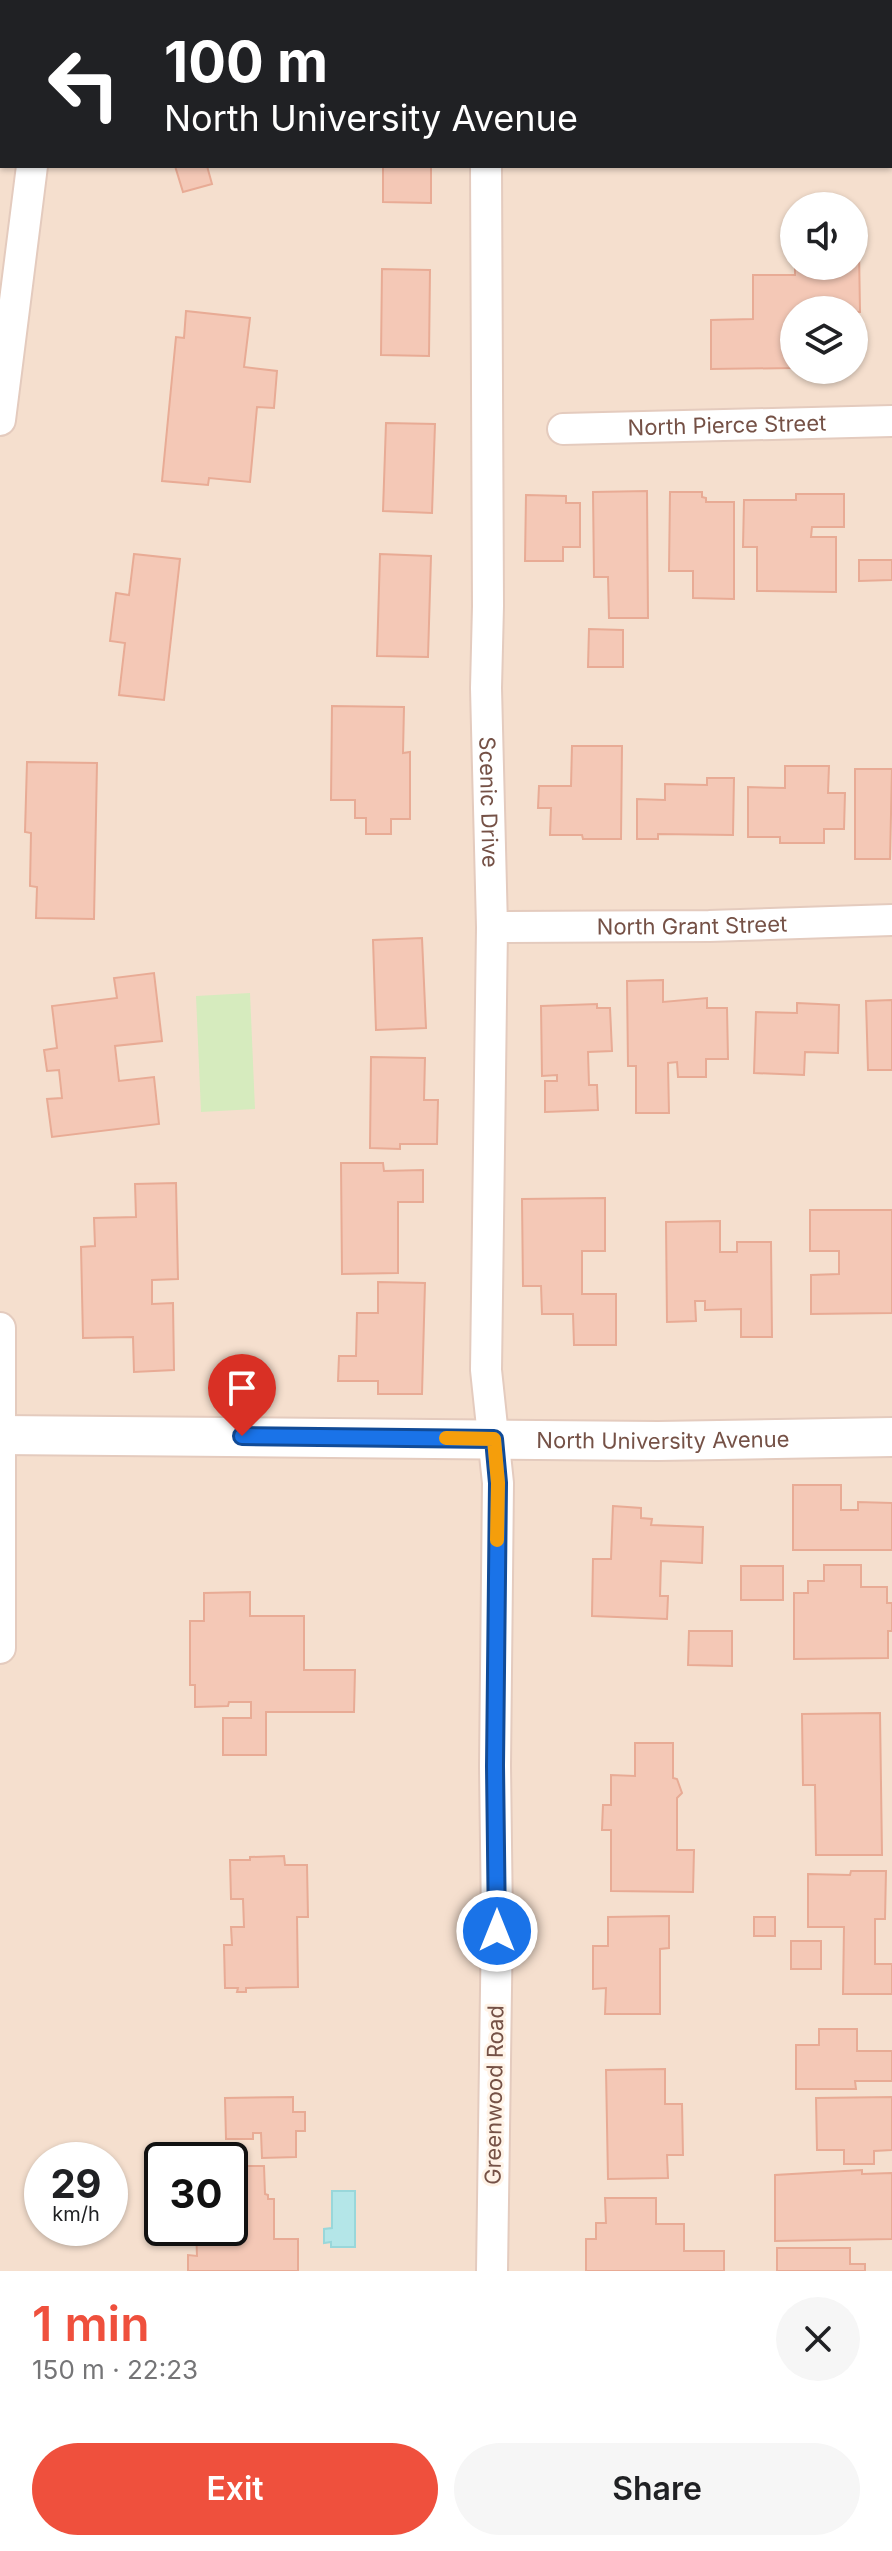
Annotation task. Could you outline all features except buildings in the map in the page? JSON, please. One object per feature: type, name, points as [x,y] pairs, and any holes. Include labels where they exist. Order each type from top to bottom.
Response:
[{"type":"street","points":[[0,420],[32,168]]},
{"type":"street","name":"Scenic Drive","points":[[486,168],[486,688],[492,927],[486,1370],[494,1439]]},
{"type":"street","name":"North Pierce Street","points":[[563,429],[892,421]]},
{"type":"street","name":"North Grant Street","points":[[492,927],[709,926],[892,920]]},
{"type":"street","points":[[0,1328],[0,1648]]},
{"type":"street","name":"North University Avenue","points":[[1,1435],[658,1441],[892,1437]]},
{"type":"street","name":"Greenwood Road","points":[[492,2271],[497,1920],[498,1483],[494,1439]]},
{"type":"shaded area","points":[[0,168],[892,168],[892,2271],[0,2271]]},
{"type":"green space","points":[[250,993],[255,1109],[201,1112],[196,996]]},
{"type":"water","points":[[332,2191],[355,2191],[355,2247],[331,2247],[331,2242],[324,2243],[324,2229],[332,2228]]},
{"type":"slow traffic","points":[[446,1438],[494,1439],[498,1483],[497,1540]]},
{"type":"route","points":[[242,1436],[494,1439],[498,1483],[497,1931]]}]
